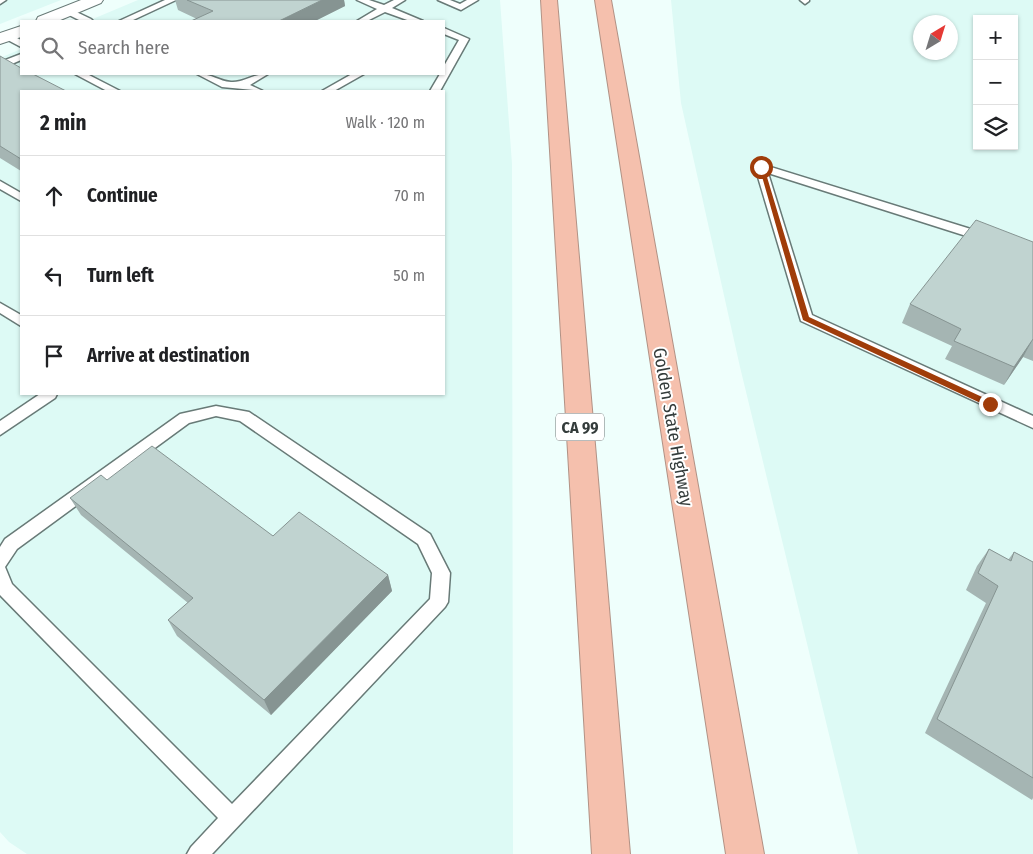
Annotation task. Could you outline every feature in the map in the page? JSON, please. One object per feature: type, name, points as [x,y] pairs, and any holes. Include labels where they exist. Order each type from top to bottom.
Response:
[{"type":"highway","name":"CA 99","points":[[549,0],[611,854]]},
{"type":"highway","name":"Golden State Highway","points":[[603,0],[744,854]]},
{"type":"highway","points":[[616,87],[623,10]]},
{"type":"street","points":[[46,20],[96,0]]},
{"type":"lane","points":[[126,20],[172,0]]},
{"type":"lane","points":[[361,0],[415,20]]},
{"type":"lane","points":[[363,20],[401,0]]},
{"type":"lane","points":[[442,0],[461,7],[474,0]]},
{"type":"lane","points":[[68,11],[86,20]]},
{"type":"lane","points":[[445,31],[464,39],[445,73]]},
{"type":"lane","points":[[0,66],[20,57]]},
{"type":"lane","points":[[82,75],[113,90]]},
{"type":"lane","points":[[204,75],[226,85],[242,85],[255,90]]},
{"type":"lane","points":[[242,85],[261,75]]},
{"type":"lane","points":[[330,90],[357,75]]},
{"type":"lane","points":[[436,90],[444,75]]},
{"type":"lane","points":[[218,90],[226,85]]},
{"type":"lane","points":[[998,242],[963,229],[761,167],[806,318],[1033,422]]},
{"type":"lane","points":[[0,184],[20,197]]},
{"type":"lane","points":[[0,307],[20,320]]},
{"type":"lane","points":[[0,429],[49,395]]},
{"type":"lane","points":[[0,562],[11,544],[185,418],[216,411],[244,416],[424,539],[442,572],[440,602],[198,854]]},
{"type":"lane","points":[[0,573],[4,588],[232,818]]},
{"type":"shaded area","points":[[0,0],[61,0],[0,24]]},
{"type":"shaded area","points":[[138,0],[500,0],[512,164],[513,854],[27,854],[9,842],[0,832],[0,58],[20,49],[20,75],[445,75],[445,20],[90,20]]},
{"type":"shaded area","points":[[671,0],[1033,0],[1033,854],[858,854],[740,367],[681,103]]},
{"type":"building","points":[[187,0],[322,0],[281,20],[193,20],[213,11]]},
{"type":"building","points":[[0,56],[20,67],[20,75],[35,75],[64,90],[20,90],[20,158],[0,146]]},
{"type":"building","points":[[976,220],[1033,242],[1033,339],[1014,367],[954,341],[961,329],[910,304]]},
{"type":"building","points":[[152,446],[273,536],[299,512],[388,575],[264,700],[168,620],[193,598],[70,498],[101,475],[107,480]]},
{"type":"building","points":[[989,549],[1011,561],[1014,552],[1033,562],[1033,778],[937,719],[998,586],[978,573]]},
{"type":"route","points":[[761,167],[806,318],[990,404]]}]
